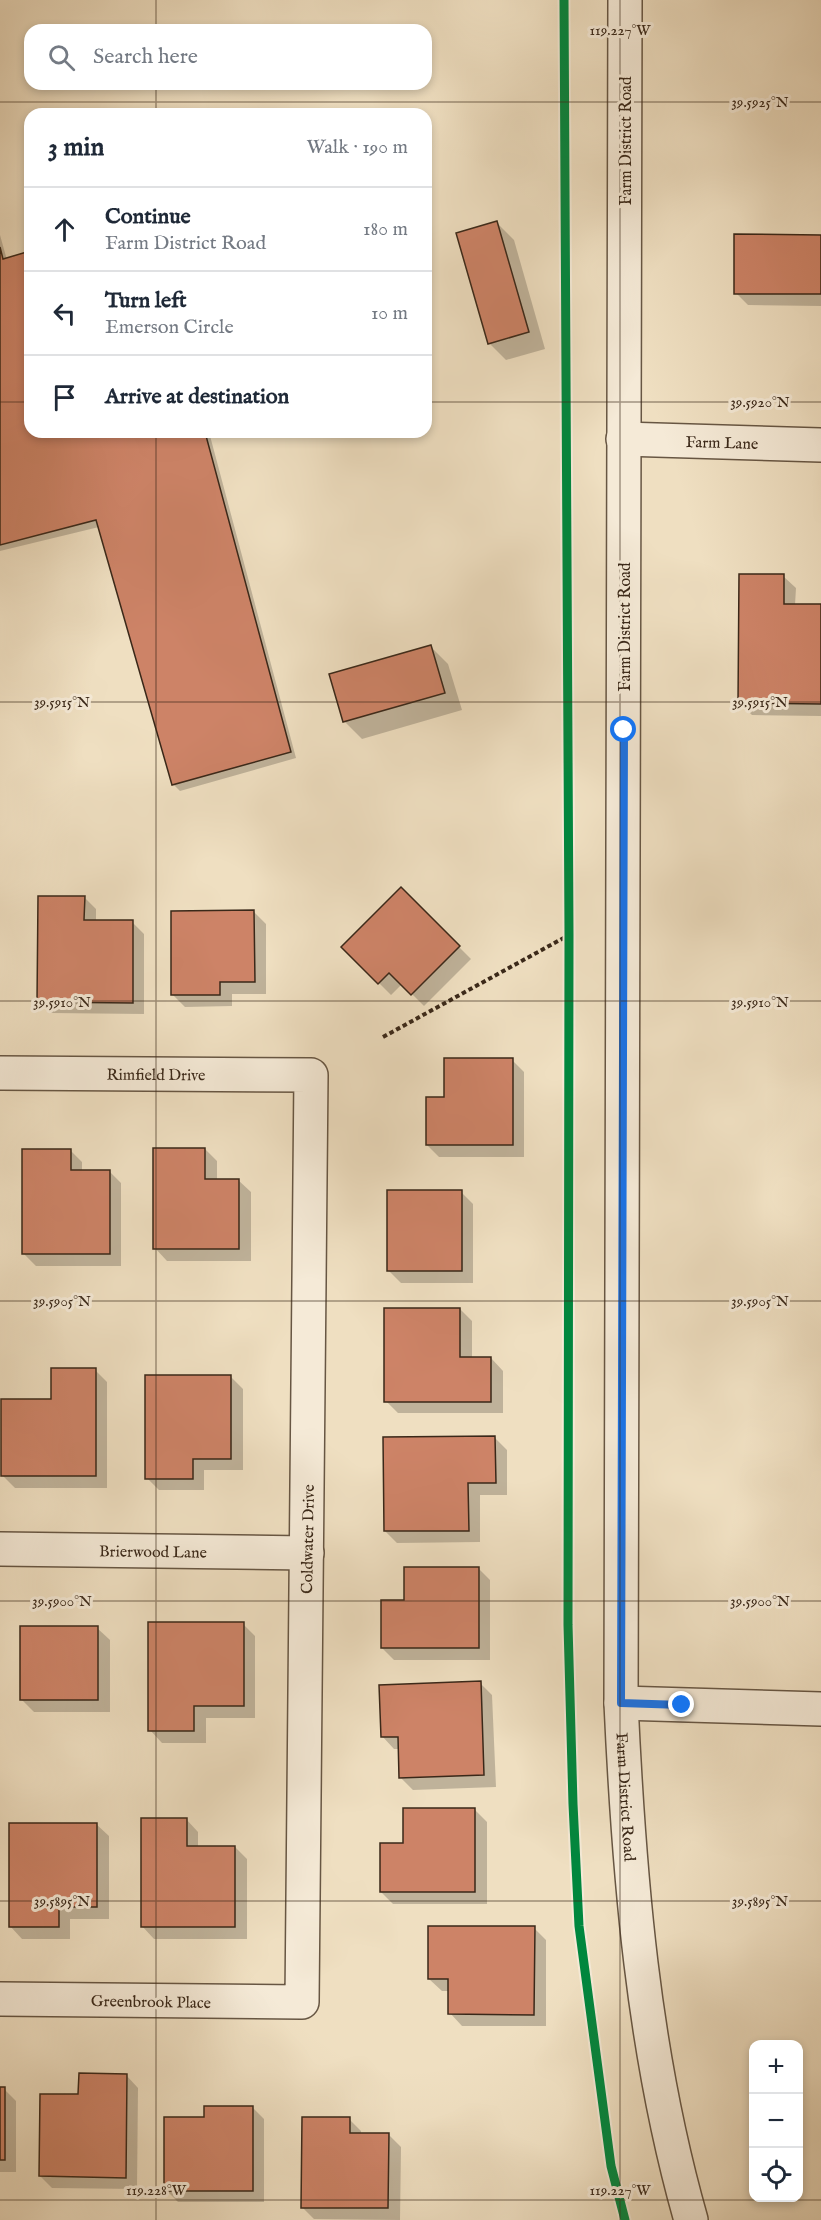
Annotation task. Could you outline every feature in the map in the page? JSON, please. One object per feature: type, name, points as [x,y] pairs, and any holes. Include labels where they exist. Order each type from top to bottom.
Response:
[{"type":"street","name":"Farm District Road","points":[[625,0],[621,1703],[627,1834],[643,1983],[674,2162],[691,2220]]},
{"type":"street","name":"Farm Lane","points":[[623,439],[821,445]]},
{"type":"street","name":"Rimfield Drive","points":[[0,1073],[311,1075]]},
{"type":"street","name":"Coldwater Drive","points":[[302,2002],[311,1075]]},
{"type":"street","name":"Brierwood Lane","points":[[0,1549],[307,1553]]},
{"type":"street","points":[[621,1703],[821,1709]]},
{"type":"street","name":"Greenbrook Place","points":[[0,1999],[302,2002]]},
{"type":"path","points":[[569,923],[569,947]]},
{"type":"path","points":[[383,1037],[569,935]]},
{"type":"building","points":[[497,221],[529,332],[488,344],[456,233]]},
{"type":"building","points":[[734,234],[821,235],[821,294],[734,294]]},
{"type":"building","points":[[0,247],[3,259],[24,253],[24,438],[207,438],[291,752],[172,785],[96,520],[0,545]]},
{"type":"building","points":[[739,574],[784,574],[784,604],[821,604],[821,704],[738,703]]},
{"type":"building","points":[[431,645],[445,693],[343,722],[329,674]]},
{"type":"building","points":[[401,887],[460,946],[411,995],[389,973],[378,984],[341,947]]},
{"type":"building","points":[[38,896],[85,896],[84,920],[133,920],[133,1003],[37,1002]]},
{"type":"building","points":[[254,910],[255,982],[220,982],[220,995],[171,995],[171,911]]},
{"type":"building","points":[[444,1058],[513,1058],[513,1145],[426,1145],[426,1097],[444,1097]]},
{"type":"building","points":[[153,1148],[205,1148],[205,1179],[239,1179],[239,1249],[153,1249]]},
{"type":"building","points":[[22,1149],[71,1149],[71,1170],[110,1170],[110,1254],[22,1254]]},
{"type":"building","points":[[387,1190],[462,1190],[462,1271],[387,1271]]},
{"type":"building","points":[[384,1308],[460,1308],[460,1357],[491,1357],[491,1402],[384,1402]]},
{"type":"building","points":[[51,1368],[96,1368],[96,1476],[1,1476],[1,1399],[51,1399]]},
{"type":"building","points":[[145,1375],[231,1375],[231,1459],[193,1459],[193,1479],[145,1479]]},
{"type":"building","points":[[495,1436],[496,1483],[468,1483],[469,1531],[384,1531],[383,1437]]},
{"type":"building","points":[[404,1567],[479,1567],[479,1648],[381,1648],[381,1600],[404,1600]]},
{"type":"building","points":[[148,1622],[244,1622],[244,1706],[194,1706],[194,1731],[148,1731]]},
{"type":"building","points":[[20,1626],[98,1626],[98,1700],[20,1700]]},
{"type":"building","points":[[481,1681],[484,1775],[399,1778],[398,1737],[381,1737],[379,1685]]},
{"type":"building","points":[[403,1808],[475,1808],[475,1892],[380,1892],[380,1843],[403,1843]]},
{"type":"building","points":[[141,1818],[187,1818],[187,1846],[235,1846],[235,1927],[141,1927]]},
{"type":"building","points":[[9,1823],[97,1823],[97,1907],[59,1907],[59,1927],[9,1927]]},
{"type":"building","points":[[428,1926],[535,1926],[534,2015],[448,2014],[448,1979],[428,1979]]},
{"type":"building","points":[[79,2073],[127,2074],[126,2178],[39,2176],[40,2094],[78,2094]]},
{"type":"building","points":[[0,2087],[5,2087],[5,2160],[0,2160]]},
{"type":"building","points":[[204,2106],[253,2106],[253,2191],[164,2191],[164,2117],[204,2117]]},
{"type":"building","points":[[302,2117],[350,2117],[350,2133],[389,2133],[388,2208],[301,2208]]},
{"type":"cycle path","points":[[564,0],[569,935],[568,1625],[579,1926],[611,2166],[625,2220]]},
{"type":"route","points":[[624,730],[621,1703],[682,1705]]}]
